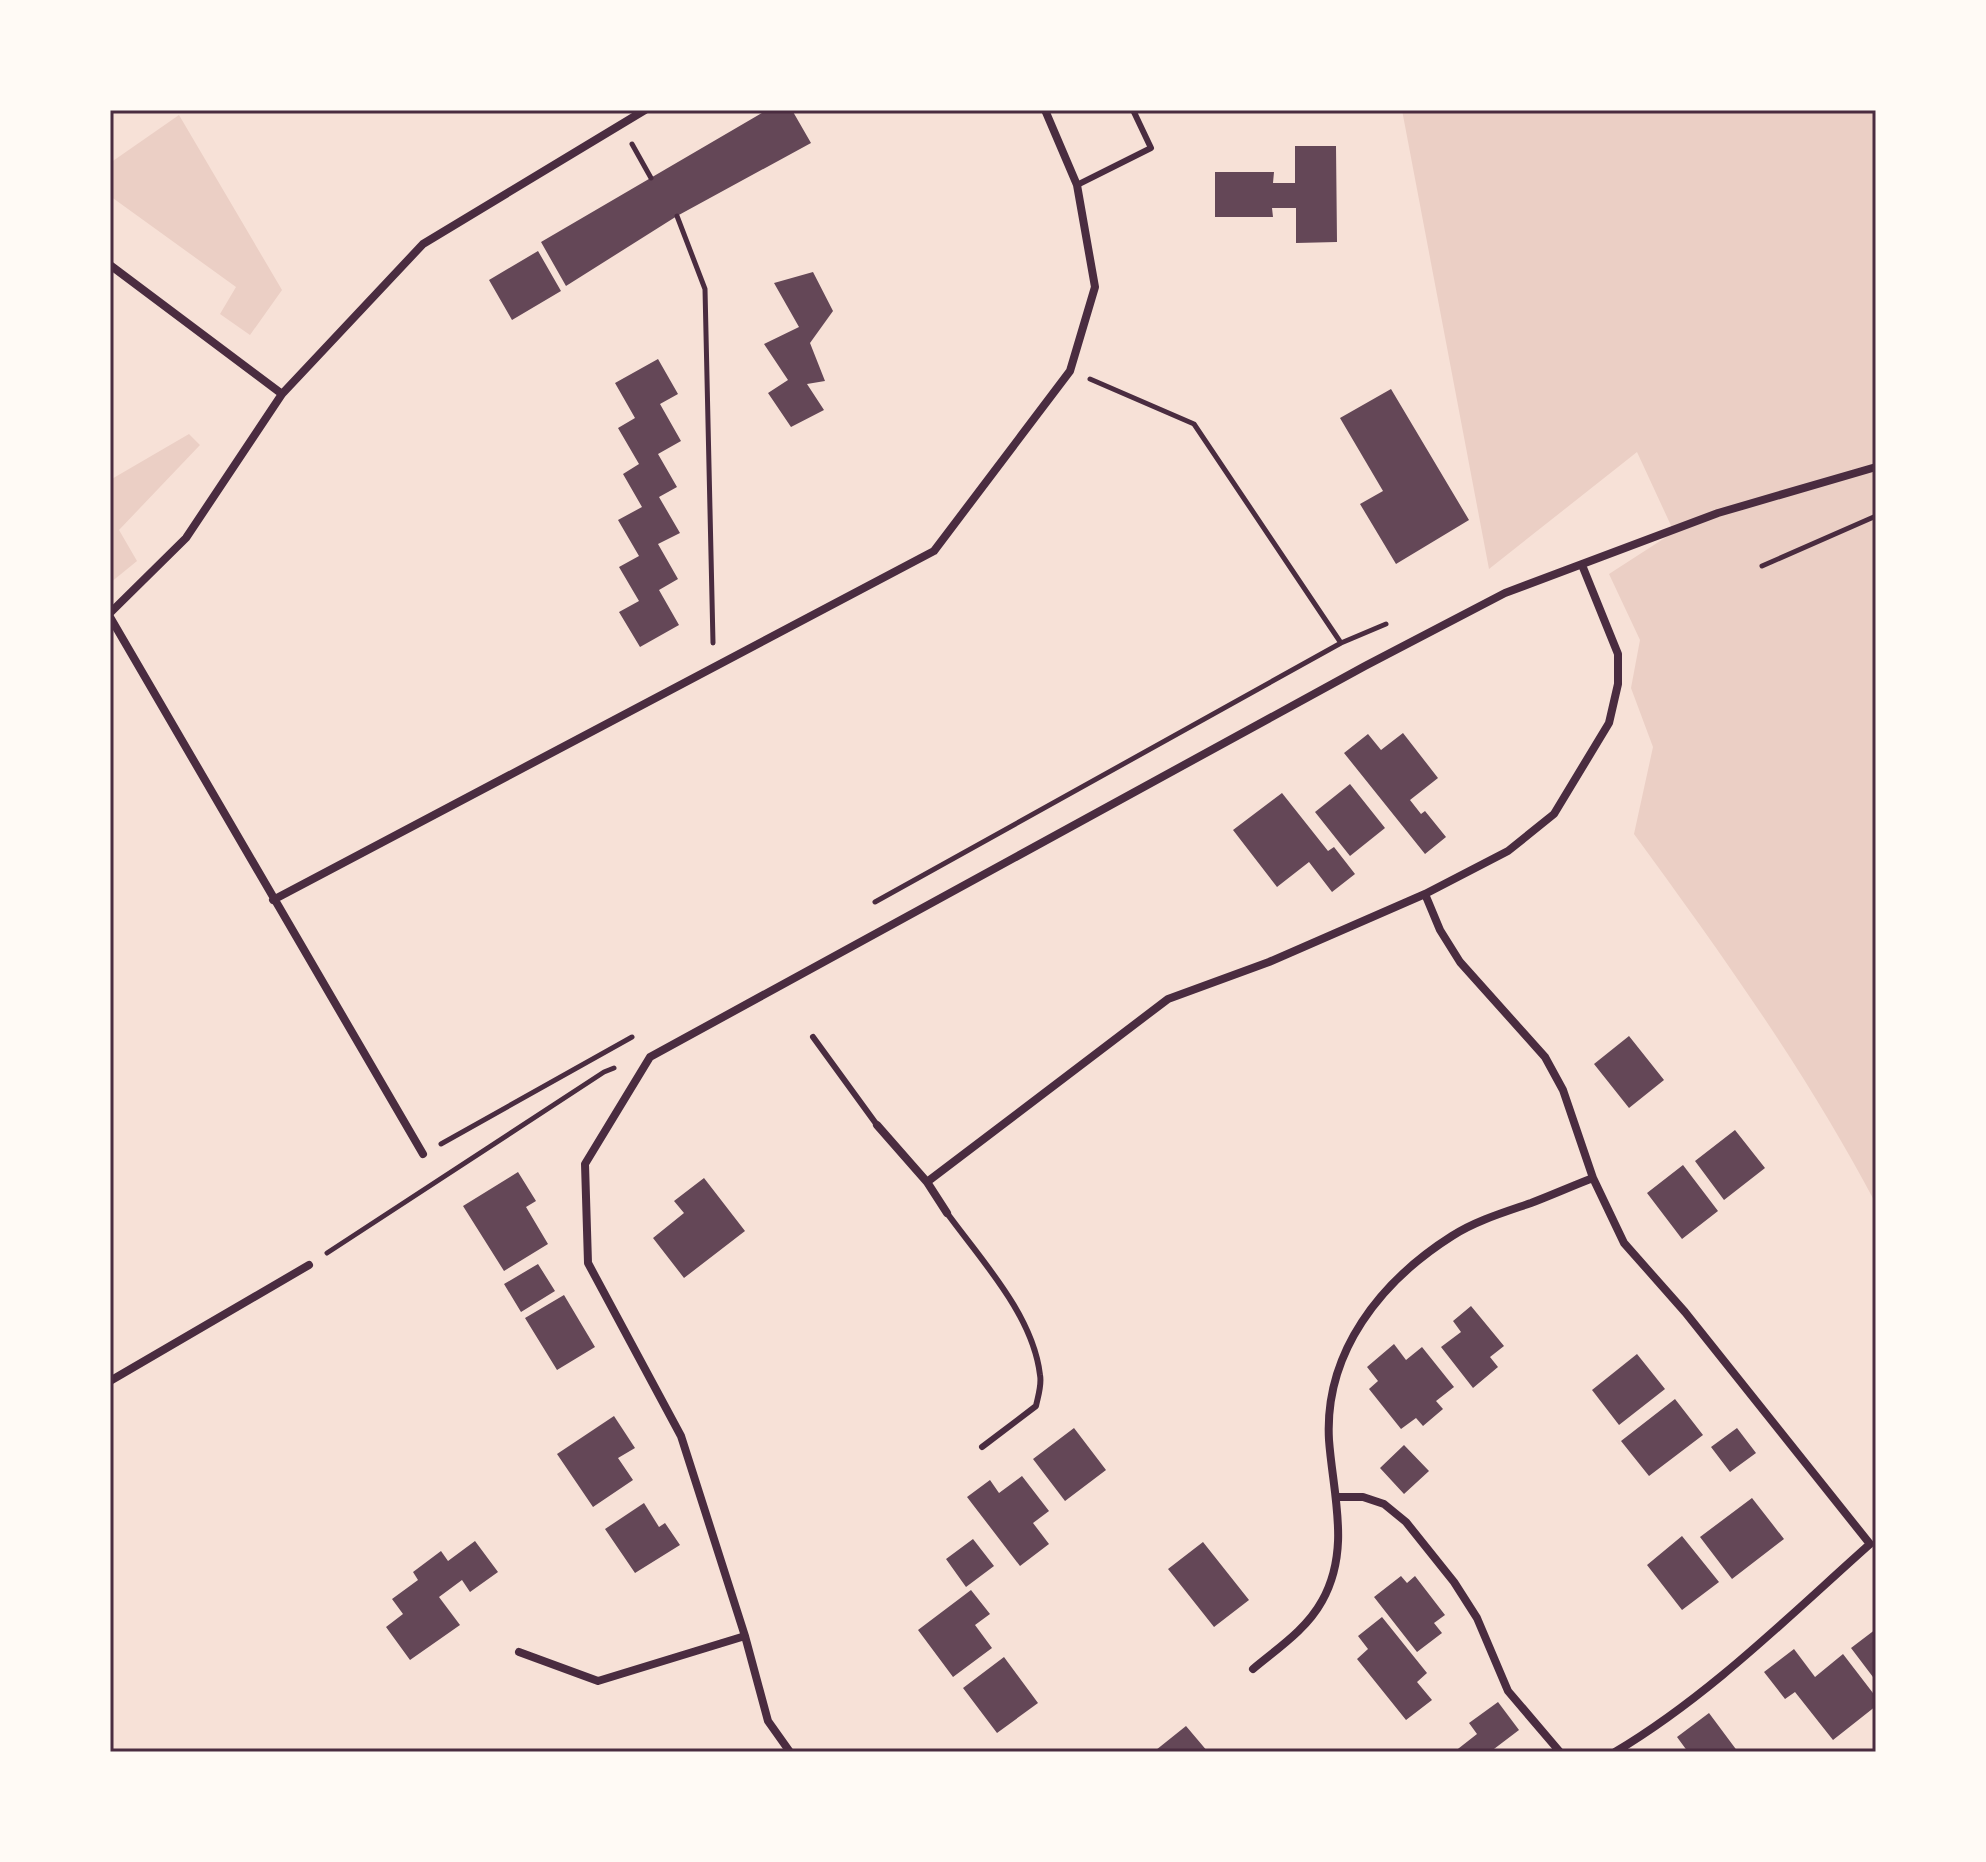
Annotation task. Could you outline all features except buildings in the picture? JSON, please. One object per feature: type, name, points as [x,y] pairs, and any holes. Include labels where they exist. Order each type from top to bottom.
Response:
[{"type":"street","points":[[621,110],[623,122]]},
{"type":"street","points":[[423,1154],[110,615],[186,538],[282,394],[423,244],[645,110]]},
{"type":"street","points":[[273,900],[934,551],[1070,371],[1095,287],[1077,185],[1045,110]]},
{"type":"street","points":[[110,265],[282,394]]},
{"type":"street","points":[[790,1752],[768,1721],[745,1636],[681,1436],[588,1263],[585,1164],[650,1057],[1365,666],[1505,593],[1718,513],[1876,467]]},
{"type":"street","points":[[927,1182],[1168,999],[1269,962],[1425,894],[1508,851],[1554,814],[1609,723],[1618,684],[1618,654],[1582,565]]},
{"type":"street","points":[[1425,894],[1440,930],[1460,962],[1545,1057],[1563,1090],[1593,1178],[1624,1243],[1685,1312],[1870,1544],[1745,1655],[1658,1726],[1615,1752]]},
{"type":"street","points":[[877,1125],[927,1182],[947,1213]]},
{"type":"street","points":[[1253,1669],[1302,1629],[1322,1601],[1335,1571],[1340,1539],[1329,1439],[1331,1399],[1342,1355],[1357,1328],[1381,1295],[1453,1235],[1593,1178]]},
{"type":"street","points":[[110,1381],[309,1265]]},
{"type":"street","points":[[1337,1497],[1363,1497],[1384,1504],[1406,1522],[1454,1582],[1477,1618],[1508,1691],[1560,1752]]},
{"type":"street","points":[[519,1652],[598,1681],[745,1636]]},
{"type":"lane","points":[[1077,185],[1151,148],[1133,110]]},
{"type":"lane","points":[[813,1037],[877,1125]]},
{"type":"lane","points":[[947,1213],[1021,1316],[1041,1378],[1036,1406],[982,1447]]},
{"type":"path","points":[[623,122],[651,178]]},
{"type":"path","points":[[677,216],[705,289],[713,668]]},
{"type":"path","points":[[1070,371],[1194,424],[1341,643]]},
{"type":"path","points":[[1762,566],[1876,516]]},
{"type":"path","points":[[309,1265],[604,1072],[650,1057]]},
{"type":"shaded area","points":[[1402,110],[1876,110],[1876,1204],[1792,1061],[1731,969],[1634,834],[1653,747],[1631,688],[1640,640],[1609,574],[1674,532],[1637,452],[1489,569]]},
{"type":"shaded area","points":[[179,115],[282,290],[250,335],[220,314],[236,287],[110,196],[110,163]]},
{"type":"shaded area","points":[[189,434],[200,445],[119,530],[137,561],[110,583],[110,480]]}]
